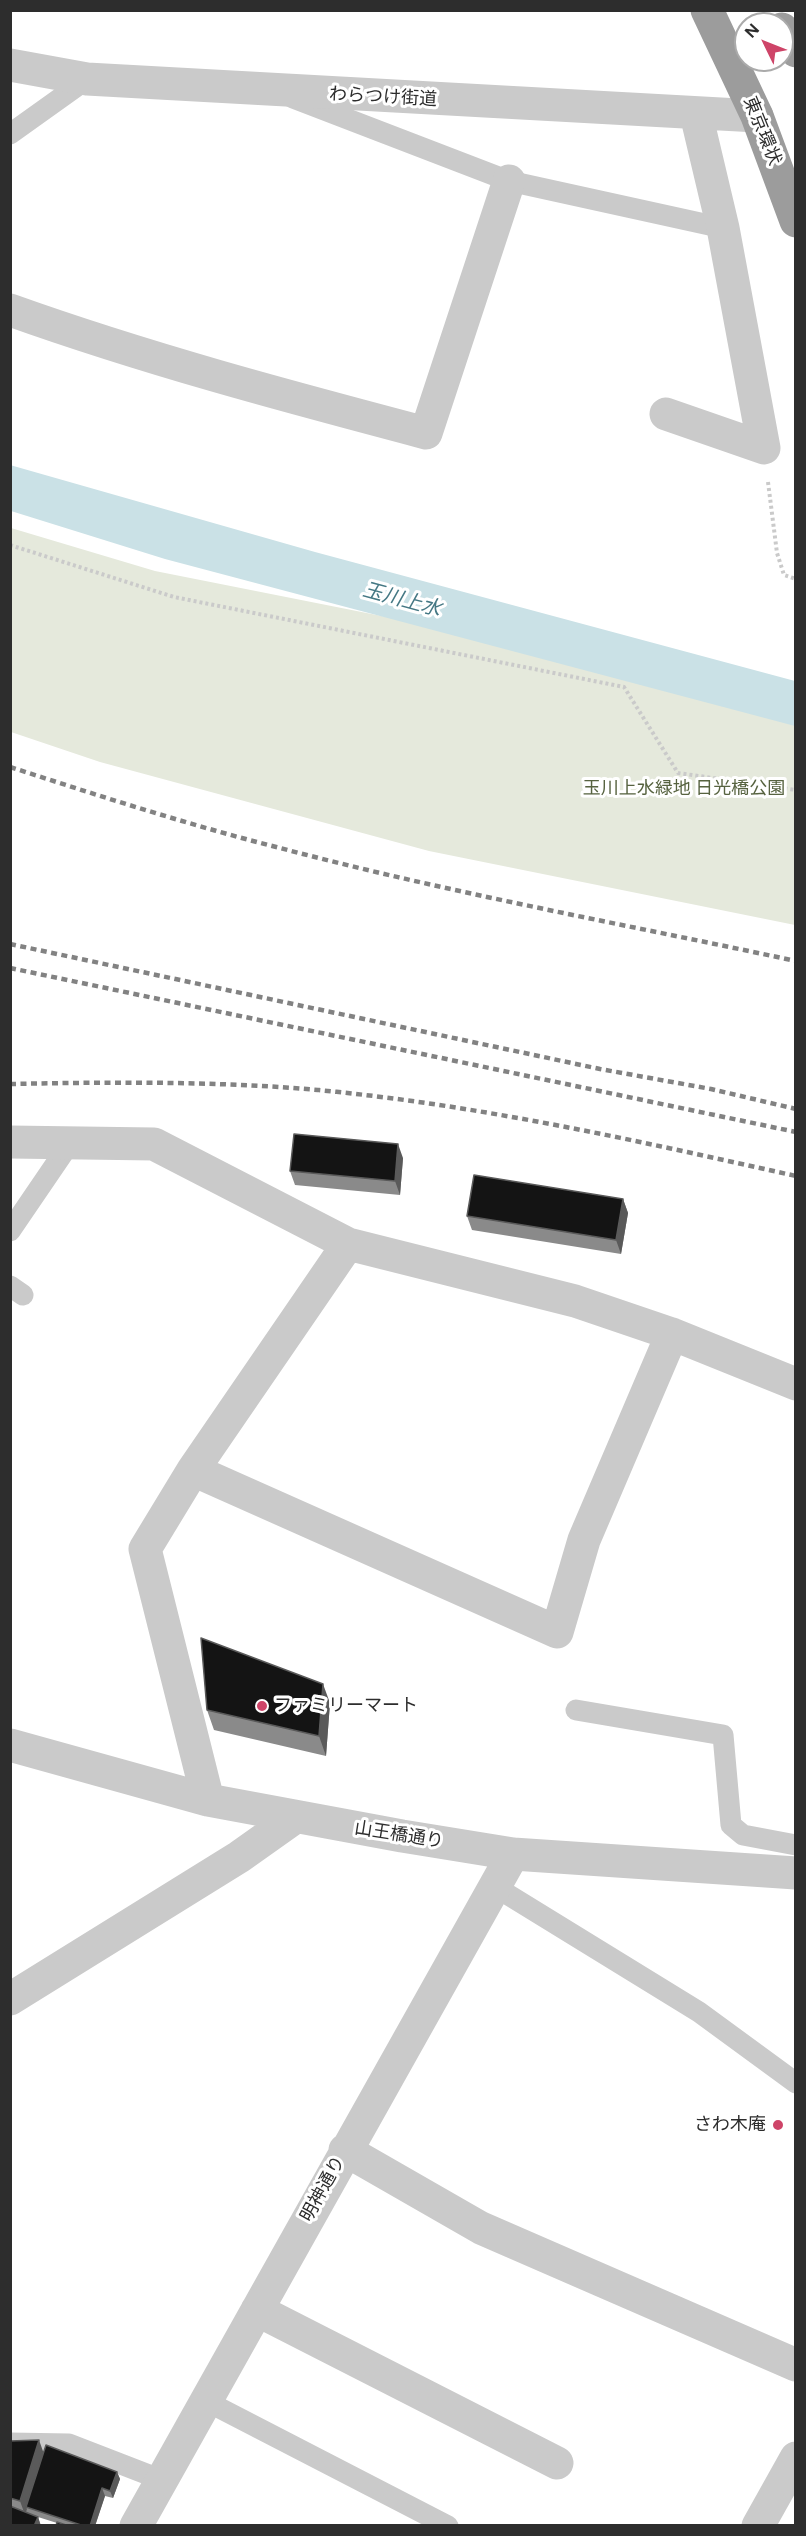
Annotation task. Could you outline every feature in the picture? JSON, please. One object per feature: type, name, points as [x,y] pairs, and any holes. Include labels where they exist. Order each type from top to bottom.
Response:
[{"type":"highway","name":"東京環状","points":[[707,10],[757,116],[795,221]]},
{"type":"street","name":"わらつけ街道","points":[[10,65],[87,79],[276,92],[757,116]]},
{"type":"street","points":[[666,414],[764,448],[723,228],[696,114]]},
{"type":"street","points":[[10,310],[90,339],[250,387],[426,433],[509,181]]},
{"type":"street","points":[[10,1142],[154,1144],[348,1244],[575,1301],[672,1334],[795,1384]]},
{"type":"street","points":[[208,1800],[145,1549],[193,1470],[348,1244]]},
{"type":"street","points":[[193,1470],[556,1632],[584,1540],[672,1334]]},
{"type":"street","name":"山王橋通り","points":[[10,1745],[208,1800],[294,1818],[513,1854],[795,1874]]},
{"type":"street","points":[[10,1999],[239,1857],[294,1818]]},
{"type":"street","name":"明神通り","points":[[136,2526],[513,1854]]},
{"type":"street","points":[[345,2150],[481,2228],[795,2365]]},
{"type":"street","points":[[256,2310],[557,2463]]},
{"type":"street","points":[[758,2526],[795,2458]]},
{"type":"lane","points":[[10,134],[87,79]]},
{"type":"lane","points":[[276,92],[509,181],[723,228]]},
{"type":"lane","points":[[10,1231],[70,1143]]},
{"type":"lane","points":[[576,1710],[723,1735],[731,1825],[743,1835],[795,1845]]},
{"type":"lane","points":[[494,1886],[699,2012],[795,2083]]},
{"type":"lane","points":[[206,2401],[436,2523]]},
{"type":"lane","points":[[10,2443],[69,2444],[162,2480]]},
{"type":"path","points":[[764,448],[777,553],[784,575],[795,579]]},
{"type":"path","points":[[10,546],[174,597],[624,687],[678,773],[795,790]]},
{"type":"green space","name":"玉川上水緑地 日光橋公園","points":[[11,528],[155,571],[795,698],[795,925],[429,851],[100,762],[11,732]]},
{"type":"water","name":"玉川上水","points":[[10,465],[315,552],[795,681],[795,726],[165,559],[11,511]]},
{"type":"building","points":[[294,1134],[398,1144],[395,1181],[290,1171]]},
{"type":"building","points":[[474,1175],[623,1199],[616,1240],[467,1216]]},
{"type":"building","points":[[201,1638],[323,1684],[319,1736],[207,1710]]},
{"type":"building","points":[[39,2440],[20,2501],[10,2498],[10,2441]]},
{"type":"building","points":[[46,2445],[117,2472],[110,2491],[102,2488],[90,2526],[26,2507]]},
{"type":"building","points":[[10,2506],[38,2517],[34,2526],[10,2526]]},
{"type":"building","points":[[57,2522],[69,2526],[56,2526]]},
{"type":"railway","points":[[10,767],[178,820],[344,864],[472,894],[796,961]]},
{"type":"railway","points":[[10,944],[600,1069],[711,1089],[796,1109]]},
{"type":"railway","points":[[10,968],[796,1132]]},
{"type":"railway","points":[[10,1084],[203,1084],[280,1087],[378,1097],[558,1126],[796,1176]]},
{"type":"place","name":"ファミリーマート","points":[[262,1706]]},
{"type":"place","name":"さわ木庵","points":[[778,2125]]}]
